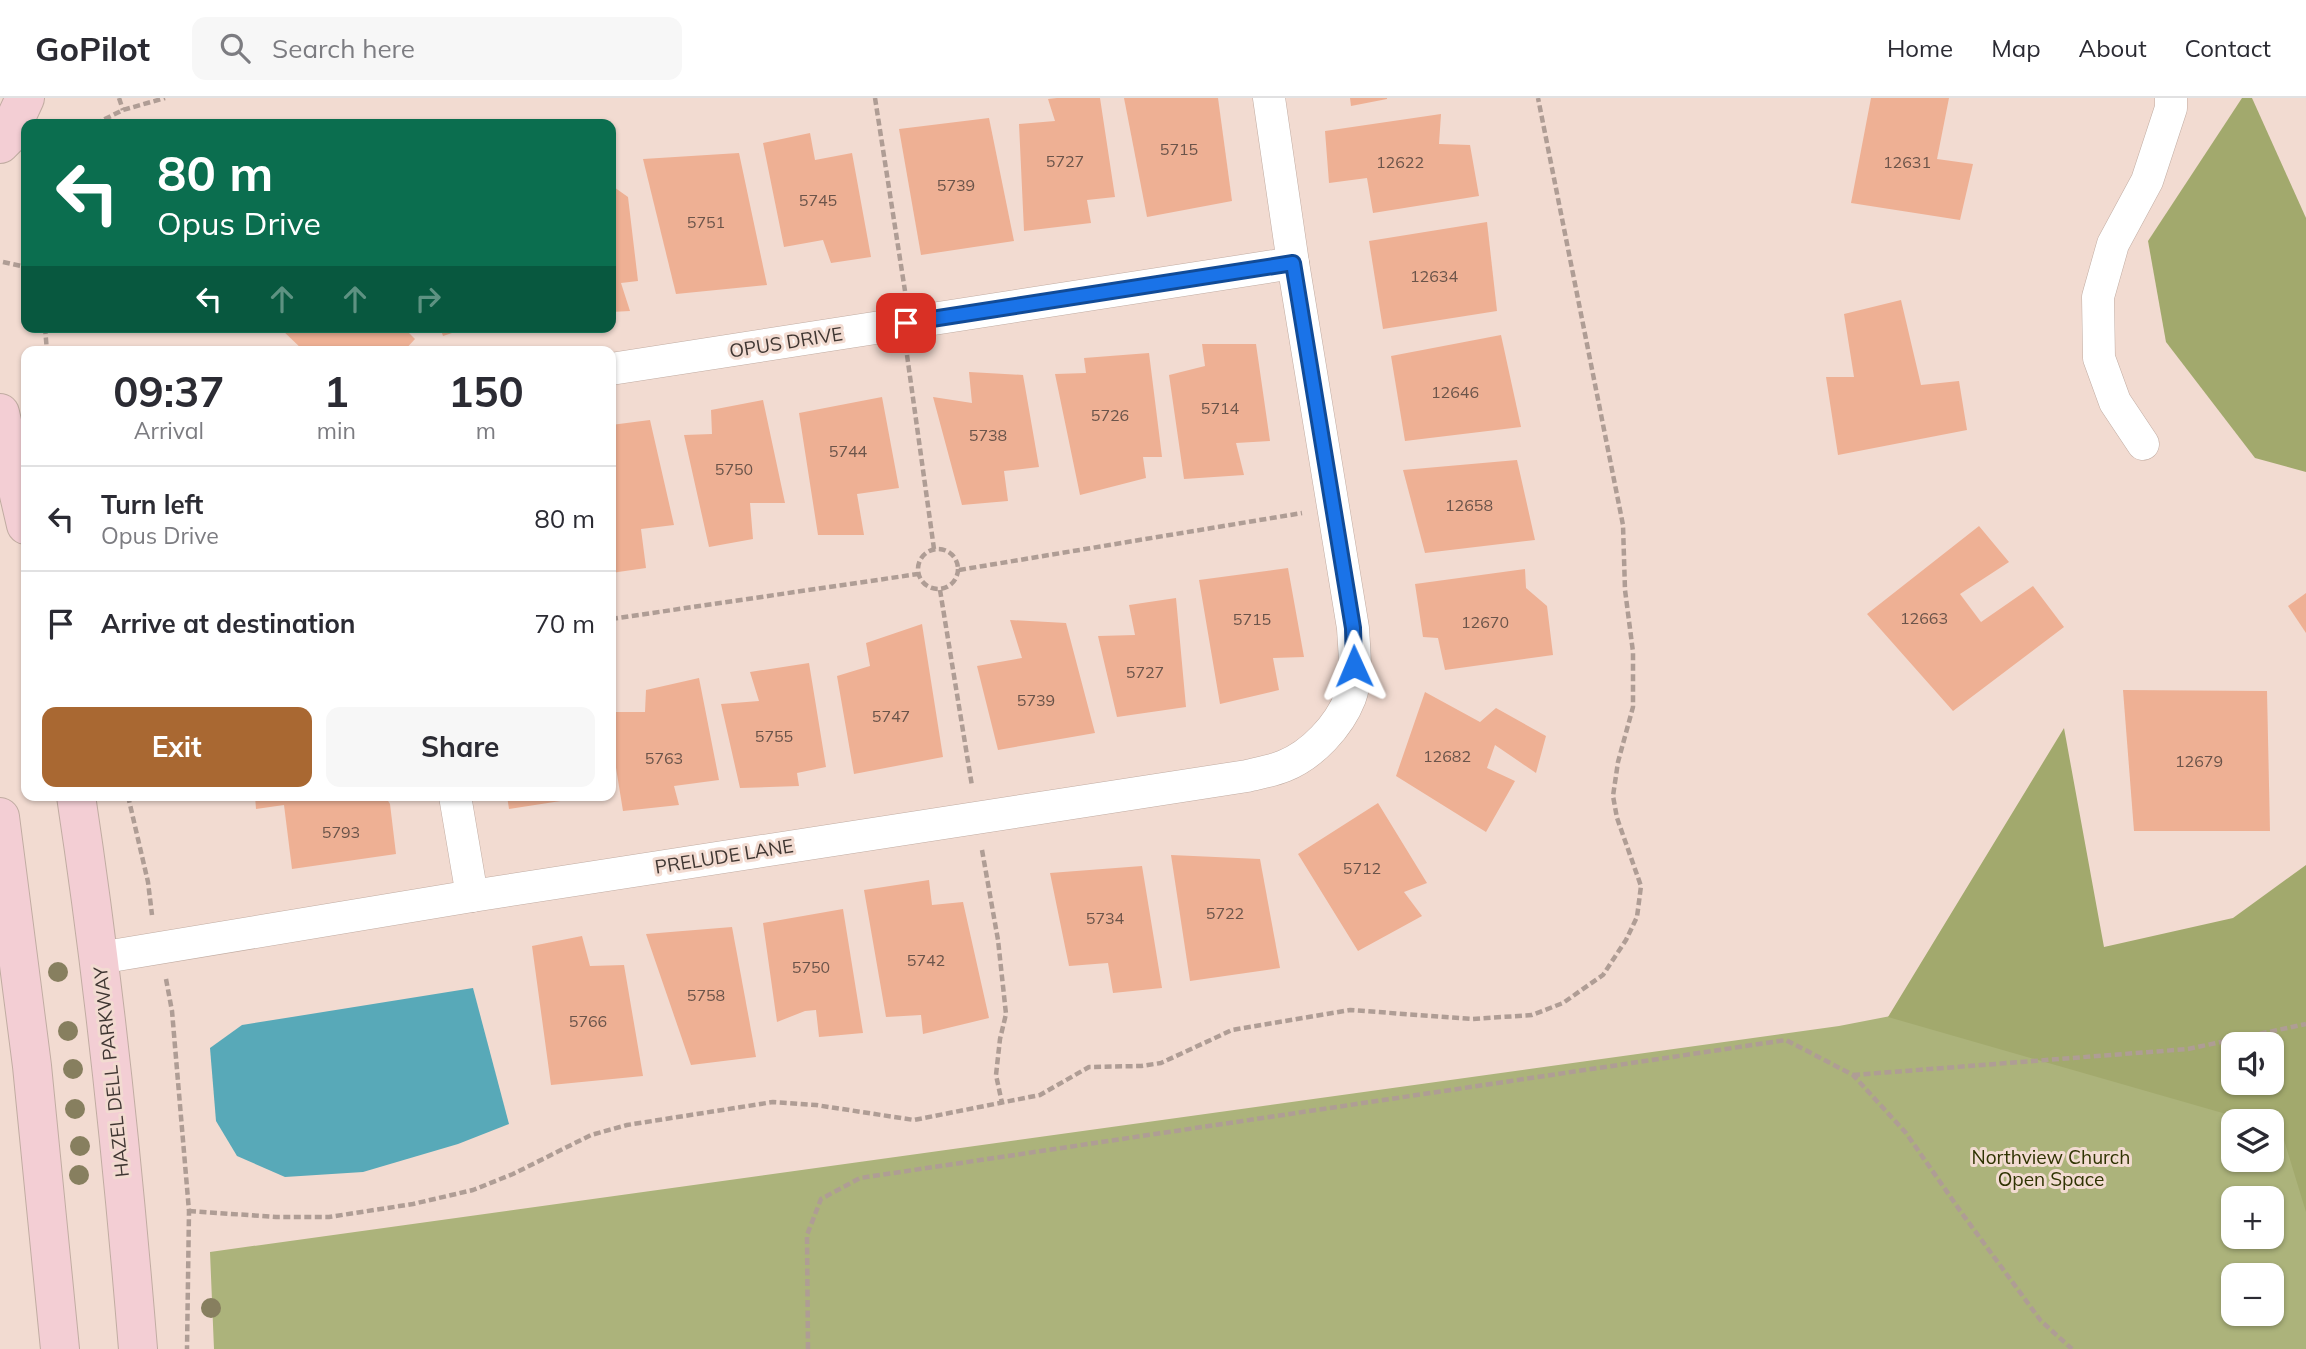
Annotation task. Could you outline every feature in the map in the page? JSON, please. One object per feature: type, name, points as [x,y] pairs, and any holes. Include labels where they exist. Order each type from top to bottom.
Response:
[{"type":"main road","points":[[0,175],[4,141],[30,100]]},
{"type":"main road","points":[[0,413],[21,503]]},
{"type":"main road","name":"HAZEL DELL PARKWAY","points":[[77,801],[99,958],[138,1349]]},
{"type":"main road","points":[[0,817],[35,1093],[60,1349]]},
{"type":"street","points":[[1269,98],[1293,263],[1334,508]]},
{"type":"street","points":[[2143,444],[2115,402],[2099,358],[2098,297],[2113,244],[2147,180],[2171,108],[2171,98]]},
{"type":"street","name":"OPUS DRIVE","points":[[616,368],[1293,263]]},
{"type":"street","name":"PRELUDE LANE","points":[[99,958],[472,896],[1247,776],[1285,766],[1311,749],[1336,725],[1351,696],[1354,666],[1353,628],[1334,508]]},
{"type":"street","points":[[456,801],[472,896]]},
{"type":"path","points":[[119,98],[123,110]]},
{"type":"path","points":[[105,119],[123,110],[165,98]]},
{"type":"path","points":[[189,1210],[276,1217],[328,1217],[413,1204],[473,1190],[513,1174],[591,1135],[627,1125],[773,1102],[816,1105],[914,1120],[1040,1095],[1089,1067],[1161,1063],[1232,1030],[1350,1010],[1473,1019],[1532,1015],[1563,1003],[1603,975],[1626,940],[1637,917],[1641,886],[1617,818],[1613,796],[1618,762],[1633,707],[1633,652],[1625,590],[1623,525],[1538,98]]},
{"type":"path","points":[[3,262],[21,266]]},
{"type":"path","points":[[959,570],[1334,508]]},
{"type":"path","points":[[933,549],[951,554],[957,561],[959,570],[950,587],[940,590],[930,589],[922,583],[918,574],[918,563],[924,554],[933,549]]},
{"type":"path","points":[[616,618],[918,574]]},
{"type":"path","points":[[129,801],[148,882],[149,903]]},
{"type":"path","points":[[168,987],[189,1210],[187,1349]]},
{"type":"path","points":[[1853,1075],[2188,1049],[2306,1024]]},
{"type":"path","points":[[808,1349],[807,1236],[821,1199],[860,1178],[1786,1040],[1853,1075],[1906,1133],[2041,1321],[2073,1349]]},
{"type":"green space","points":[[2242,98],[2252,98],[2306,218],[2306,472],[2255,458],[2166,342],[2148,241]]},
{"type":"green space","points":[[2064,728],[2104,947],[2233,918],[2306,865],[2306,1212],[2284,1140],[2284,1109],[2221,1109],[2221,1113],[1888,1017]]},
{"type":"green space","name":"Northview Church Open Space","points":[[2306,923],[2306,1349],[214,1349],[210,1252],[1839,1026],[1994,996]]},
{"type":"water","points":[[473,988],[509,1124],[458,1144],[363,1172],[285,1177],[237,1156],[216,1121],[210,1048],[242,1025]]},
{"type":"building","points":[[1100,98],[1115,197],[1087,200],[1091,223],[1024,231],[1019,124],[1055,121],[1048,99]]},
{"type":"building","points":[[1124,98],[1218,98],[1232,201],[1147,217]]},
{"type":"building","points":[[1350,98],[1387,98],[1387,99],[1351,106]]},
{"type":"building","points":[[1871,98],[1949,98],[1937,159],[1973,164],[1960,220],[1851,203]]},
{"type":"building","points":[[1441,114],[1439,144],[1470,145],[1479,196],[1373,213],[1367,178],[1329,183],[1325,131]]},
{"type":"building","points":[[989,118],[1014,241],[921,255],[899,129]]},
{"type":"building","points":[[810,133],[815,160],[852,153],[871,257],[831,263],[823,240],[784,247],[763,143]]},
{"type":"building","points":[[739,153],[767,285],[676,294],[643,159]]},
{"type":"building","points":[[616,189],[628,197],[638,281],[621,283],[630,311],[616,312]]},
{"type":"building","points":[[1487,222],[1497,311],[1383,329],[1369,241]]},
{"type":"building","points":[[1901,300],[1921,385],[1959,381],[1967,430],[1838,455],[1826,377],[1854,377],[1844,314]]},
{"type":"building","points":[[285,333],[409,333],[415,339],[409,346],[299,346]]},
{"type":"building","points":[[1501,335],[1521,427],[1405,441],[1391,356]]},
{"type":"building","points":[[1202,344],[1256,344],[1270,441],[1236,443],[1244,475],[1184,479],[1169,375],[1205,366]]},
{"type":"building","points":[[1149,353],[1162,457],[1143,457],[1146,478],[1080,495],[1055,374],[1086,373],[1084,358]]},
{"type":"building","points":[[969,372],[1023,375],[1039,467],[1004,471],[1008,501],[962,505],[933,397],[972,403]]},
{"type":"building","points":[[882,397],[899,488],[857,494],[864,535],[818,535],[799,413]]},
{"type":"building","points":[[763,400],[785,503],[750,503],[753,539],[709,547],[684,435],[712,434],[711,410]]},
{"type":"building","points":[[650,420],[674,525],[641,529],[646,568],[616,572],[616,424]]},
{"type":"building","points":[[1517,460],[1535,540],[1425,553],[1403,470]]},
{"type":"building","points":[[1979,526],[2009,562],[1960,594],[1981,622],[2033,586],[2064,627],[1953,711],[1867,614]]},
{"type":"building","points":[[1288,568],[1304,657],[1273,658],[1279,690],[1220,704],[1199,580]]},
{"type":"building","points":[[1525,569],[1526,588],[1547,606],[1553,655],[1445,670],[1438,638],[1423,637],[1415,584]]},
{"type":"building","points":[[2306,593],[2306,633],[2288,606]]},
{"type":"building","points":[[1176,598],[1186,707],[1117,717],[1098,636],[1135,635],[1129,605]]},
{"type":"building","points":[[1010,620],[1066,623],[1095,733],[998,750],[977,666],[1022,658]]},
{"type":"building","points":[[922,624],[943,757],[854,774],[837,676],[870,666],[866,643]]},
{"type":"building","points":[[809,663],[826,767],[797,773],[799,786],[740,788],[721,704],[759,701],[750,672]]},
{"type":"building","points":[[699,678],[719,780],[674,786],[679,805],[623,811],[616,768],[616,712],[645,712],[646,690]]},
{"type":"building","points":[[2123,690],[2267,691],[2270,831],[2134,831]]},
{"type":"building","points":[[1425,692],[1480,722],[1496,708],[1546,736],[1536,773],[1495,745],[1487,768],[1515,781],[1486,832],[1396,776]]},
{"type":"building","points":[[255,801],[388,801],[396,854],[292,869],[284,805],[256,809]]},
{"type":"building","points":[[508,801],[561,801],[509,809]]},
{"type":"building","points":[[1378,803],[1427,883],[1404,892],[1422,916],[1358,951],[1298,854]]},
{"type":"building","points":[[1171,855],[1260,859],[1280,968],[1190,981]]},
{"type":"building","points":[[1142,866],[1162,988],[1113,993],[1108,963],[1069,966],[1050,873]]},
{"type":"building","points":[[929,880],[932,905],[963,902],[989,1018],[923,1034],[921,1015],[886,1017],[864,890]]},
{"type":"building","points":[[843,909],[863,1033],[819,1037],[816,1010],[805,1011],[777,1022],[763,923]]},
{"type":"building","points":[[732,927],[756,1057],[691,1065],[646,934]]},
{"type":"building","points":[[582,936],[590,966],[624,965],[643,1076],[551,1085],[532,946]]},
{"type":"route","points":[[906,323],[1293,263],[1353,628],[1354,666]]}]
